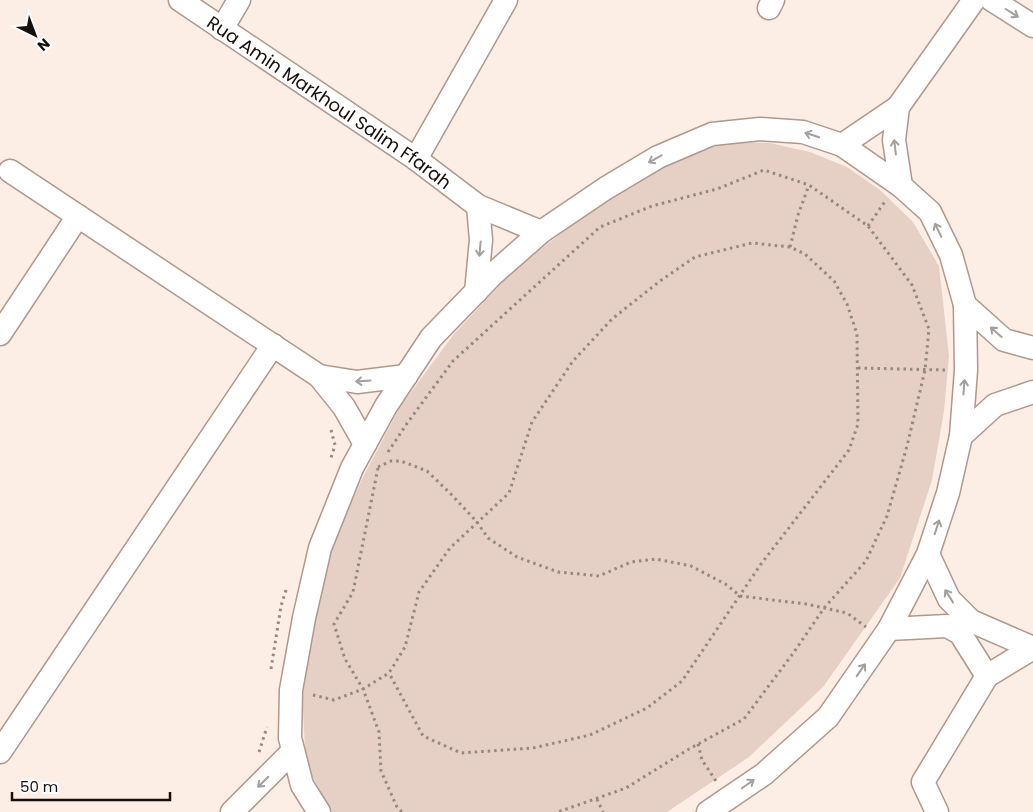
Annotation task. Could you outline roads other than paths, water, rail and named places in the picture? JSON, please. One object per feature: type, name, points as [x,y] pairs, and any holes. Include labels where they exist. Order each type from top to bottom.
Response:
[{"type":"street","name":"Rua Amin Markhoul Salim Ffarah","points":[[180,0],[416,159],[478,206],[541,232]]},
{"type":"street","points":[[222,28],[239,0]]},
{"type":"street","points":[[416,159],[506,0]]},
{"type":"street","points":[[842,145],[898,107],[974,0]]},
{"type":"street","points":[[992,0],[1033,26]]},
{"type":"street","points":[[898,107],[894,140],[901,186]]},
{"type":"street","points":[[319,812],[302,785],[290,738],[291,690],[304,618],[320,548],[352,468],[386,406],[431,338],[492,275],[541,232],[606,188],[658,157],[712,134],[760,128],[803,132],[842,145],[901,186],[930,212],[951,255],[965,305],[966,370],[961,436],[948,493],[928,554],[889,629],[828,717],[764,774],[708,812]]},
{"type":"street","points":[[10,172],[319,376],[344,407],[365,444]]},
{"type":"street","points":[[476,292],[481,240],[478,206]]},
{"type":"street","points":[[0,334],[78,216]]},
{"type":"street","points":[[965,305],[1004,340],[1033,348]]},
{"type":"street","points":[[0,752],[273,345]]},
{"type":"street","points":[[319,376],[357,382],[406,376]]},
{"type":"street","points":[[961,436],[995,405],[1033,392]]},
{"type":"street","points":[[928,554],[948,599],[965,627],[987,676]]},
{"type":"street","points":[[889,629],[965,627],[1033,648]]},
{"type":"street","points":[[936,812],[923,782],[987,676],[1033,648]]},
{"type":"street","points":[[232,812],[293,751]]}]
